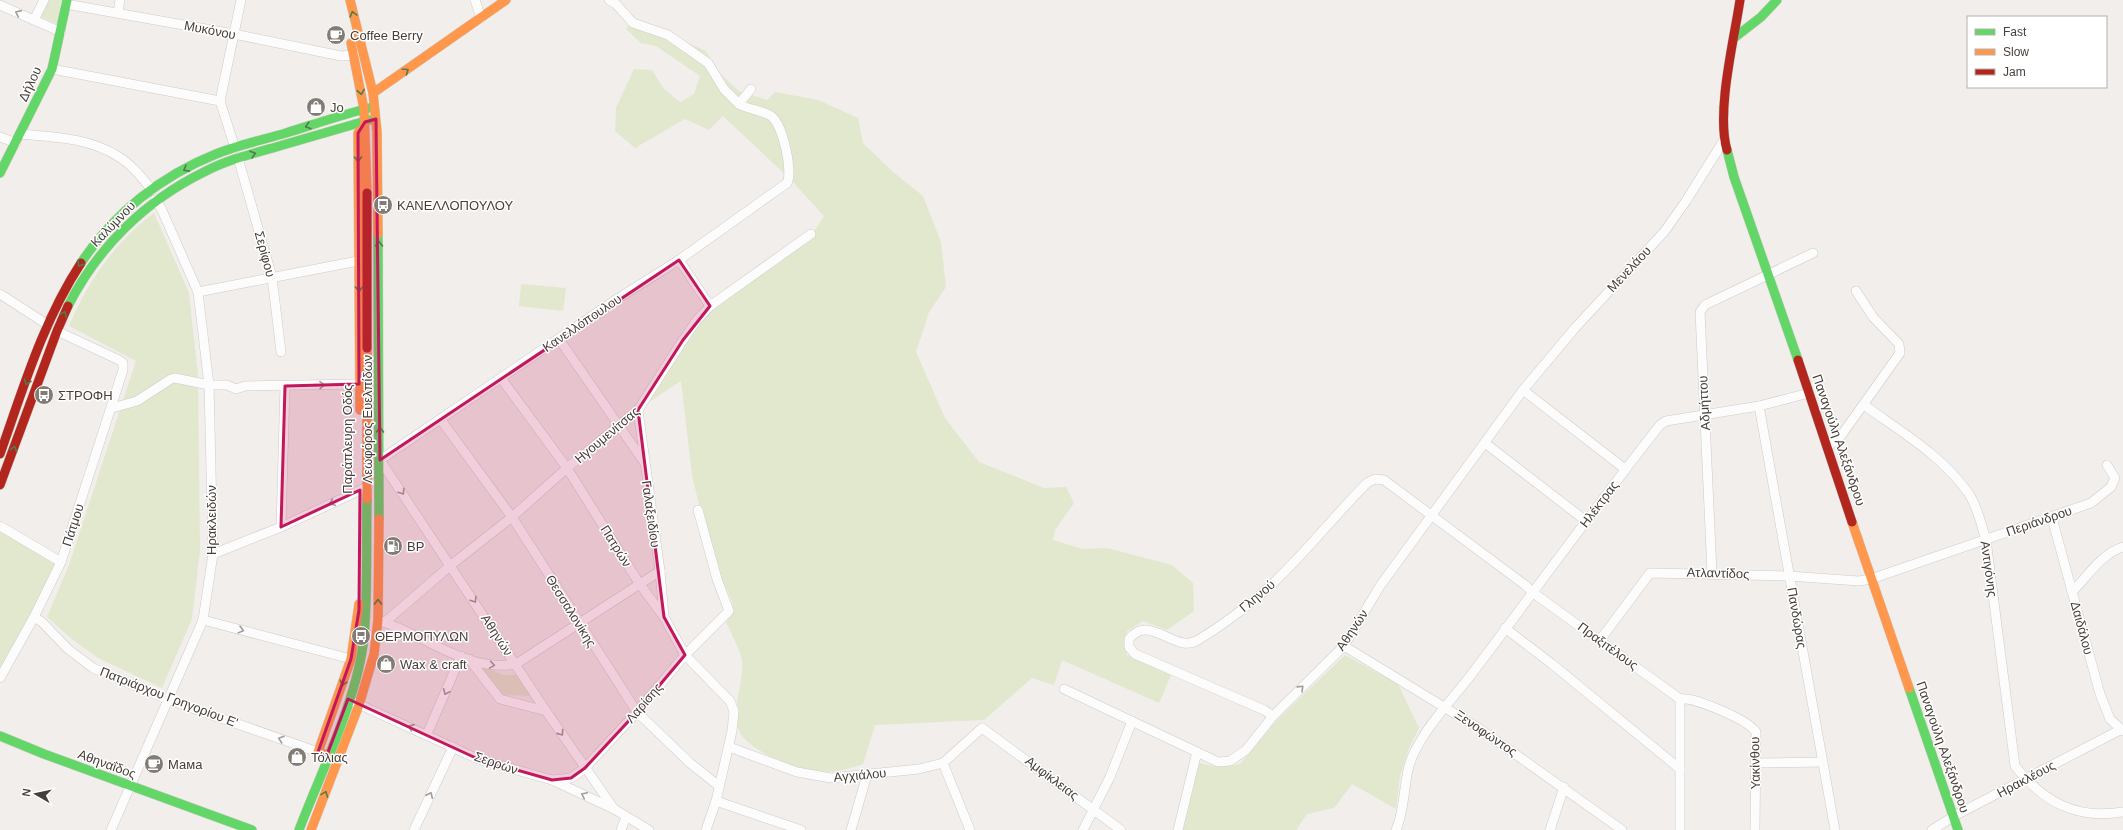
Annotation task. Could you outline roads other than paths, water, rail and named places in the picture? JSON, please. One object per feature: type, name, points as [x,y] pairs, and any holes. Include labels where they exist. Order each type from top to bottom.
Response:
[{"type":"main road","name":"Λεωφόρος Ευελπίδων","points":[[311,830],[359,704],[382,621],[379,212],[376,119],[373,93],[350,0]]},
{"type":"main road","points":[[373,93],[506,0]]},
{"type":"main road","name":"Παναγούλη Αλεξάνδρου","points":[[1740,0],[1726,81],[1724,140],[1734,177],[1769,274],[1828,446],[1871,579],[1958,830]]},
{"type":"main road","points":[[1734,38],[1761,17],[1777,0]]},
{"type":"main road","name":"Δήλου","points":[[0,173],[21,134],[52,69],[61,32],[66,2]]},
{"type":"main road","name":"Λεωφόρος Ευελπίδων","points":[[299,830],[322,754],[348,699],[362,653],[364,637],[367,170],[364,109],[354,55],[347,28]]},
{"type":"main road","name":"Καλύμνου","points":[[0,454],[48,325],[73,274],[107,229],[152,190],[192,165],[235,148],[375,106]]},
{"type":"main road","name":"Καλύμνου","points":[[0,485],[57,331],[82,280],[98,256],[115,236],[156,200],[190,178],[238,158],[376,119]]},
{"type":"main road","name":"Παράπλευρη Οδός","points":[[322,754],[351,659],[358,610],[364,489],[359,384],[358,133],[365,122]]},
{"type":"main road","name":"Αθηναΐδος","points":[[0,736],[129,786],[252,830]]},
{"type":"street","points":[[34,20],[44,0]]},
{"type":"street","points":[[118,12],[120,0]]},
{"type":"street","points":[[235,148],[220,102],[241,0]]},
{"type":"street","points":[[475,0],[481,18]]},
{"type":"street","points":[[609,0],[616,4],[633,23],[668,35],[708,63],[724,89],[739,104],[751,89]]},
{"type":"street","name":"Μυκόνου","points":[[66,2],[341,56],[354,55]]},
{"type":"street","points":[[0,5],[61,32]]},
{"type":"street","points":[[52,69],[220,102]]},
{"type":"street","name":"Κανελλόπουλου","points":[[380,460],[679,260],[783,187],[788,181],[790,167],[778,123],[772,117],[739,104]]},
{"type":"street","points":[[21,134],[64,138],[100,146],[120,157],[152,190]]},
{"type":"street","points":[[0,136],[16,143]]},
{"type":"street","name":"Μενελάου","points":[[1523,390],[1575,328],[1664,232],[1686,201],[1724,140]]},
{"type":"street","name":"Σερίφου","points":[[238,158],[272,278],[281,352]]},
{"type":"street","name":"Ηρακλειδών","points":[[111,830],[203,620],[213,554],[209,385],[198,292],[161,208],[156,200]]},
{"type":"street","name":"Ηγουμενίτσας","points":[[382,621],[451,564],[512,517],[567,468],[638,410],[683,340],[697,320],[710,306],[811,234]]},
{"type":"street","name":"Αδμήττου","points":[[1712,573],[1700,312],[1705,305],[1813,253]]},
{"type":"street","points":[[679,260],[710,306]]},
{"type":"street","points":[[198,292],[358,261]]},
{"type":"street","points":[[1828,446],[1838,440],[1864,406],[1897,358],[1900,348],[1894,338],[1867,309],[1856,291]]},
{"type":"street","points":[[0,294],[48,325]]},
{"type":"street","name":"Πάτμου","points":[[0,678],[34,617],[61,562],[124,370],[123,363],[57,331]]},
{"type":"street","points":[[559,339],[644,463]]},
{"type":"street","points":[[112,408],[137,401],[171,378],[180,378],[209,385],[227,385],[236,389],[244,386],[359,384]]},
{"type":"street","name":"Πατρών","points":[[501,378],[567,468],[639,583],[664,617],[685,655],[719,688],[730,701],[734,711],[729,747]]},
{"type":"street","points":[[281,527],[285,386]]},
{"type":"street","points":[[1523,390],[1625,469]]},
{"type":"street","name":"Αθηνών","points":[[1064,689],[1218,762],[1230,762],[1246,750],[1273,716],[1344,646],[1380,586],[1523,390]]},
{"type":"street","name":"Ηλέκτρας","points":[[1396,830],[1403,803],[1406,778],[1413,753],[1426,731],[1447,707],[1532,592],[1662,422],[1759,406],[1809,393]]},
{"type":"street","name":"Πανδώρας","points":[[1759,406],[1835,830]]},
{"type":"street","name":"Αντιγόνης","points":[[1864,406],[1933,455],[1951,471],[1969,494],[1977,510],[1986,540],[2012,754],[2015,766],[2026,780],[2047,798],[2065,808],[2104,816],[2123,812]]},
{"type":"street","name":"Γαλαξειδίου","points":[[638,410],[644,463],[660,571],[664,617]]},
{"type":"street","name":"Θεσσαλονίκης","points":[[441,420],[512,517],[637,712],[690,763],[719,786]]},
{"type":"street","points":[[1485,443],[1586,521]]},
{"type":"street","name":"Αθηνών","points":[[380,460],[451,564],[546,711],[614,809]]},
{"type":"street","name":"Περιάνδρου","points":[[1871,579],[2052,518],[2090,503],[2112,487],[2115,478],[2107,465]]},
{"type":"street","name":"Πραξιτέλους","points":[[1375,479],[1384,480],[1391,484],[1525,585],[1532,592],[1680,699]]},
{"type":"street","name":"Γληνού","points":[[1273,716],[1264,710],[1135,654],[1129,647],[1129,639],[1132,634],[1137,632],[1153,630],[1187,644],[1194,643],[1223,625],[1268,588],[1359,491],[1375,479]]},
{"type":"street","points":[[213,554],[281,527],[364,489]]},
{"type":"street","name":"Λαρίσης","points":[[552,780],[571,778],[585,768],[637,712],[685,655],[729,611],[717,579],[698,510]]},
{"type":"street","name":"Δαιδάλου","points":[[2052,518],[2100,694],[2110,719],[2121,730]]},
{"type":"street","points":[[0,526],[61,562]]},
{"type":"street","points":[[2072,592],[2094,567],[2117,549],[2123,547]]},
{"type":"street","points":[[382,621],[465,658],[492,666],[516,664],[639,583],[660,571]]},
{"type":"street","name":"Ατλαντίδος","points":[[1600,640],[1650,573],[1712,573],[1790,576],[1859,581],[1871,579]]},
{"type":"street","name":"Πατριάρχου Γρηγορίου Ε'","points":[[34,617],[42,622],[68,649],[94,668],[169,700],[322,754]]},
{"type":"street","points":[[203,620],[351,659]]},
{"type":"street","points":[[1505,628],[1552,664],[1680,769]]},
{"type":"street","name":"Ξενοφώντος","points":[[1344,646],[1447,707],[1564,787],[1619,829]]},
{"type":"street","points":[[465,658],[500,698],[546,711]]},
{"type":"street","points":[[427,734],[465,658]]},
{"type":"street","name":"Σερρών","points":[[348,699],[427,734],[478,759],[552,780],[614,809],[646,828]]},
{"type":"street","points":[[1680,699],[1680,830]]},
{"type":"street","name":"Υακίνθου","points":[[1680,699],[1692,699],[1752,726],[1756,736],[1755,830]]},
{"type":"street","points":[[1083,830],[1094,812],[1132,721]]},
{"type":"street","name":"Αγχιάλου","points":[[729,747],[813,776],[831,778],[919,769],[943,763],[982,728]]},
{"type":"street","name":"Αμφίκλειας","points":[[982,728],[1120,830]]},
{"type":"street","name":"Ηρακλέους","points":[[1932,830],[1954,816],[2121,730]]},
{"type":"street","points":[[414,830],[453,747]]},
{"type":"street","points":[[706,830],[716,801],[729,747]]},
{"type":"street","points":[[1178,830],[1197,752]]},
{"type":"street","points":[[1756,763],[1823,762]]},
{"type":"street","points":[[943,763],[970,830]]},
{"type":"street","points":[[851,830],[867,774]]},
{"type":"street","points":[[1550,830],[1564,787]]},
{"type":"street","points":[[716,801],[801,830]]},
{"type":"street","points":[[621,830],[626,817]]},
{"type":"place","name":"Coffee Berry","points":[[336,35]]},
{"type":"place","name":"Jo","points":[[316,107]]},
{"type":"place","name":"ΚΑΝΕΛΛΟΠΟΥΛΟΥ","points":[[383,205]]},
{"type":"place","name":"ΣΤΡΟΦΗ","points":[[44,395]]},
{"type":"place","name":"BP","points":[[393,546]]},
{"type":"place","name":"ΘΕΡΜΟΠΥΛΩΝ","points":[[361,636]]},
{"type":"place","name":"Wax & craft","points":[[386,664]]},
{"type":"place","name":"Τόλιας","points":[[297,757]]},
{"type":"place","name":"Мама","points":[[154,764]]}]
